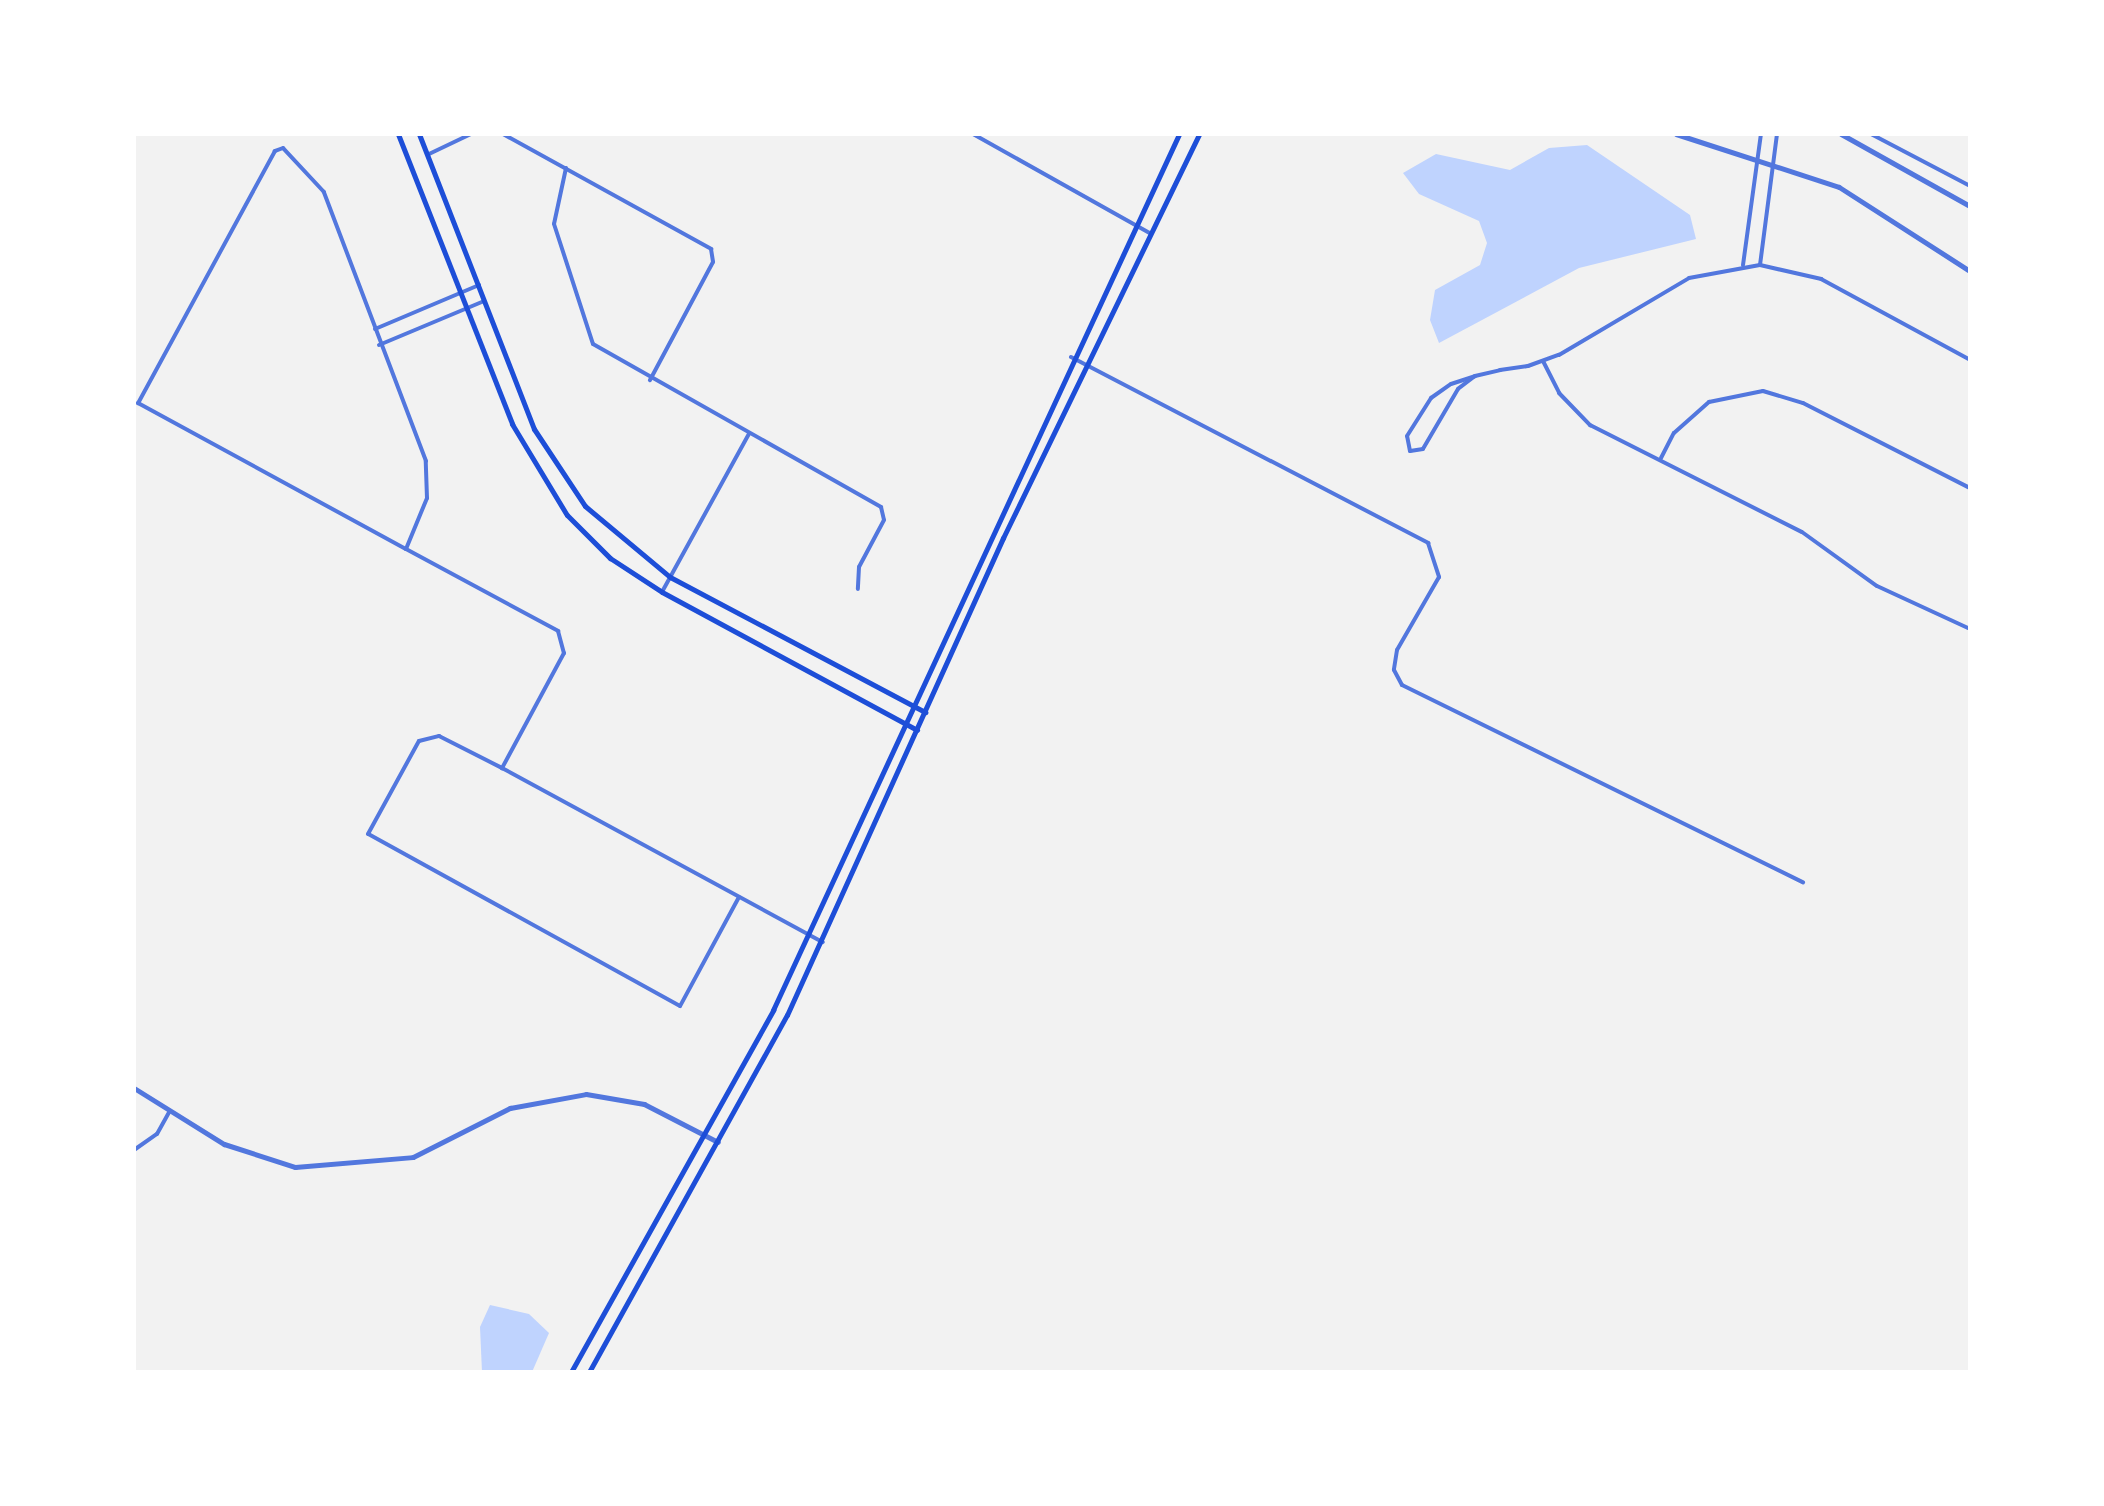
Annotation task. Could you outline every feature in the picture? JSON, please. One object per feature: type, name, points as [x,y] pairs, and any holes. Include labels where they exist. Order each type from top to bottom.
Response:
[{"type":"main road","points":[[398,134],[537,474],[610,558],[662,592],[917,730]]},
{"type":"main road","points":[[419,134],[485,301],[555,465],[623,544],[670,577],[925,712]]},
{"type":"main road","points":[[571,1372],[705,1134],[809,935],[909,704],[1179,134]]},
{"type":"main road","points":[[589,1372],[718,1142],[823,942],[1085,365],[1199,134]]},
{"type":"street","points":[[429,154],[471,134]]},
{"type":"street","points":[[503,134],[713,253],[650,380]]},
{"type":"street","points":[[973,134],[1151,234]]},
{"type":"street","points":[[1676,134],[1852,194],[1970,271]]},
{"type":"street","points":[[1743,265],[1754,161],[1761,134]]},
{"type":"street","points":[[1760,265],[1770,164],[1777,134]]},
{"type":"street","points":[[1841,134],[1970,206]]},
{"type":"street","points":[[1871,134],[1970,186]]},
{"type":"street","points":[[406,549],[427,498],[426,461],[379,345],[324,192],[283,148],[275,151],[138,403],[406,549],[558,631],[564,641],[502,768]]},
{"type":"street","points":[[566,168],[554,224],[593,344],[650,380],[884,511],[859,567],[858,589]]},
{"type":"street","points":[[1475,376],[1458,389],[1423,449],[1410,451],[1406,439],[1431,398],[1475,376],[1543,361],[1689,278],[1743,265],[1760,265],[1821,279],[1970,360]]},
{"type":"street","points":[[375,329],[479,285]]},
{"type":"street","points":[[379,345],[485,301]]},
{"type":"street","points":[[1071,357],[1428,543],[1439,577],[1397,650],[1394,670],[1402,685],[1803,882]]},
{"type":"street","points":[[1543,361],[1575,413],[1802,532],[1877,586],[1970,629]]},
{"type":"street","points":[[1661,458],[1674,433],[1709,402],[1763,391],[1803,403],[1970,488]]},
{"type":"street","points":[[662,592],[749,434]]},
{"type":"street","points":[[739,897],[680,1006],[368,834],[428,734],[502,768],[823,942]]},
{"type":"street","points":[[134,1088],[252,1158],[295,1167],[413,1157],[510,1108],[559,1095],[628,1100],[718,1142]]},
{"type":"street","points":[[134,1150],[157,1134],[170,1111]]},
{"type":"water","points":[[1587,145],[1690,215],[1696,239],[1579,268],[1439,343],[1430,320],[1435,290],[1480,265],[1487,243],[1479,221],[1419,194],[1403,173],[1436,154],[1510,170],[1549,148]]},
{"type":"water","points":[[490,1305],[529,1314],[549,1333],[532,1372],[482,1372],[480,1327]]}]
